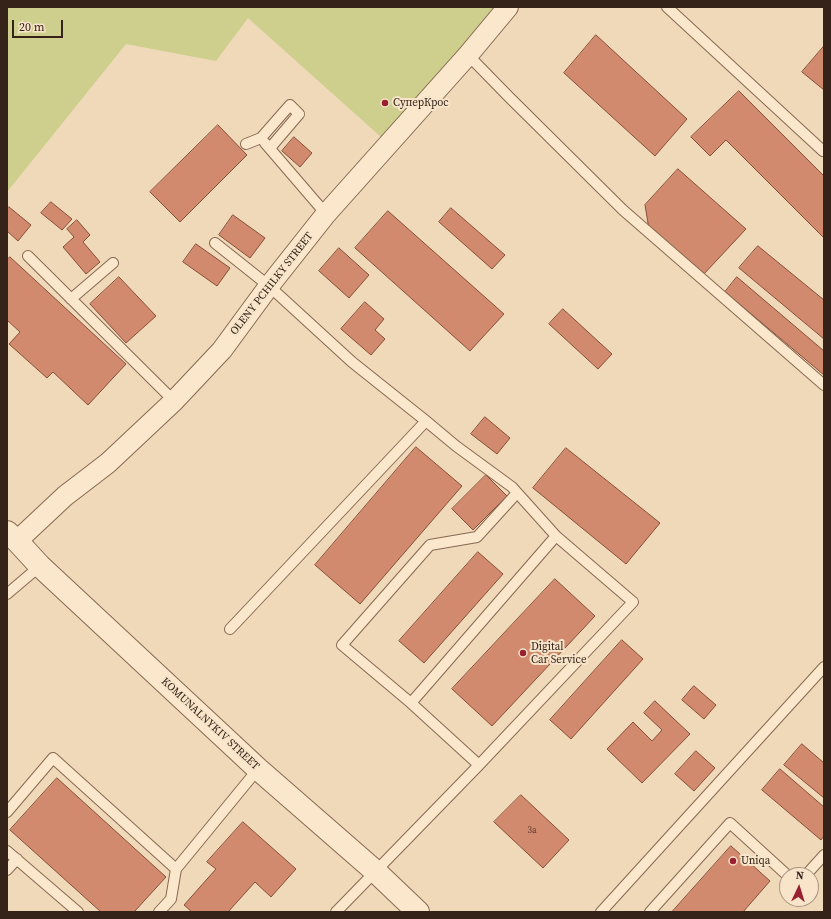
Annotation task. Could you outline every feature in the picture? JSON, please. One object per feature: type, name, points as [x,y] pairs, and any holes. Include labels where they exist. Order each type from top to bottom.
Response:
[{"type":"street","name":"OLENY PCHILKY STREET","points":[[12,536],[108,463],[174,401],[222,350],[269,286],[326,214],[468,55],[508,7]]},
{"type":"street","name":"KOMUNALNYKIV STREET","points":[[12,536],[40,566],[258,769],[375,871],[418,912]]},
{"type":"lane","points":[[667,7],[823,151],[824,149]]},
{"type":"lane","points":[[468,55],[623,210],[824,385]]},
{"type":"lane","points":[[246,144],[261,138],[290,104],[299,114],[270,148]]},
{"type":"lane","points":[[261,138],[326,214]]},
{"type":"lane","points":[[215,243],[269,286],[352,362],[456,446],[512,487],[556,536],[633,602],[479,766],[336,912]]},
{"type":"lane","points":[[28,256],[174,401]]},
{"type":"lane","points":[[71,299],[113,263]]},
{"type":"lane","points":[[230,629],[426,421]]},
{"type":"lane","points":[[479,766],[411,703],[342,645],[430,545],[477,537],[517,493]]},
{"type":"lane","points":[[411,703],[556,536]]},
{"type":"lane","points":[[7,594],[40,566]]},
{"type":"lane","points":[[601,912],[824,667]]},
{"type":"lane","points":[[7,812],[53,758],[176,869]]},
{"type":"lane","points":[[159,912],[171,899],[176,869],[258,769]]},
{"type":"lane","points":[[650,912],[730,823],[779,867]]},
{"type":"lane","points":[[7,851],[78,912]]},
{"type":"lane","points":[[813,867],[824,855]]},
{"type":"lane","points":[[7,870],[17,859]]},
{"type":"green space","name":"СуперКрос","points":[[7,7],[510,7],[391,146],[248,18],[216,61],[126,44],[7,192]]},
{"type":"building","points":[[596,35],[687,119],[655,156],[564,73]]},
{"type":"building","points":[[824,46],[824,90],[802,72]]},
{"type":"building","points":[[739,91],[824,176],[824,238],[726,140],[710,156],[691,137]]},
{"type":"building","points":[[218,125],[247,155],[180,222],[150,192]]},
{"type":"building","points":[[294,137],[312,153],[300,167],[282,151]]},
{"type":"building","points":[[678,169],[746,229],[703,275],[649,229],[645,205]]},
{"type":"building","points":[[51,202],[72,219],[62,230],[41,213]]},
{"type":"building","points":[[9,207],[31,225],[18,241],[7,231],[7,209]]},
{"type":"building","points":[[451,208],[505,255],[492,269],[439,222]]},
{"type":"building","points":[[388,211],[504,314],[470,351],[355,248]]},
{"type":"building","points":[[233,215],[265,238],[250,258],[219,235]]},
{"type":"building","points":[[77,220],[90,235],[83,242],[100,262],[86,274],[63,247],[74,237],[67,229]]},
{"type":"building","points":[[196,244],[230,268],[217,286],[183,262]]},
{"type":"building","points":[[758,246],[824,300],[824,339],[739,268]]},
{"type":"building","points":[[339,248],[369,275],[349,298],[319,271]]},
{"type":"building","points":[[10,257],[126,364],[88,405],[53,372],[47,378],[9,344],[20,332],[7,320],[7,260]]},
{"type":"building","points":[[119,277],[156,316],[126,343],[90,304]]},
{"type":"building","points":[[737,277],[824,351],[824,375],[725,292]]},
{"type":"building","points":[[365,302],[384,319],[375,330],[385,339],[371,355],[341,329]]},
{"type":"building","points":[[563,309],[612,354],[598,369],[549,324]]},
{"type":"building","points":[[485,417],[510,438],[497,454],[471,434]]},
{"type":"building","points":[[416,447],[462,486],[360,604],[315,565]]},
{"type":"building","points":[[566,448],[660,523],[626,564],[533,488]]},
{"type":"building","points":[[486,475],[507,496],[473,530],[452,509]]},
{"type":"building","points":[[478,552],[503,574],[424,663],[399,641]]},
{"type":"building","name":"Digital Car Service","points":[[555,579],[595,616],[492,726],[452,689]]},
{"type":"building","points":[[622,640],[643,659],[571,739],[550,720]]},
{"type":"building","points":[[694,686],[716,705],[704,719],[682,700]]},
{"type":"building","points":[[655,701],[690,734],[642,783],[607,749],[633,722],[652,741],[662,730],[644,713]]},
{"type":"building","points":[[802,744],[824,763],[824,798],[784,765]]},
{"type":"building","points":[[696,751],[715,768],[694,791],[675,774]]},
{"type":"building","points":[[780,769],[824,807],[824,836],[821,840],[762,790]]},
{"type":"building","points":[[57,778],[166,877],[134,912],[101,912],[10,830]]},
{"type":"building","points":[[521,795],[569,840],[543,868],[494,822]]},
{"type":"building","points":[[243,822],[296,869],[271,897],[255,882],[228,912],[192,912],[184,905],[216,869],[207,862]]},
{"type":"building","points":[[731,846],[770,881],[743,912],[672,912]]},
{"type":"place","name":"СуперКрос","points":[[385,103]]},
{"type":"place","name":"Digital Car Service","points":[[523,653]]},
{"type":"place","name":"Uniqa","points":[[733,861]]}]
